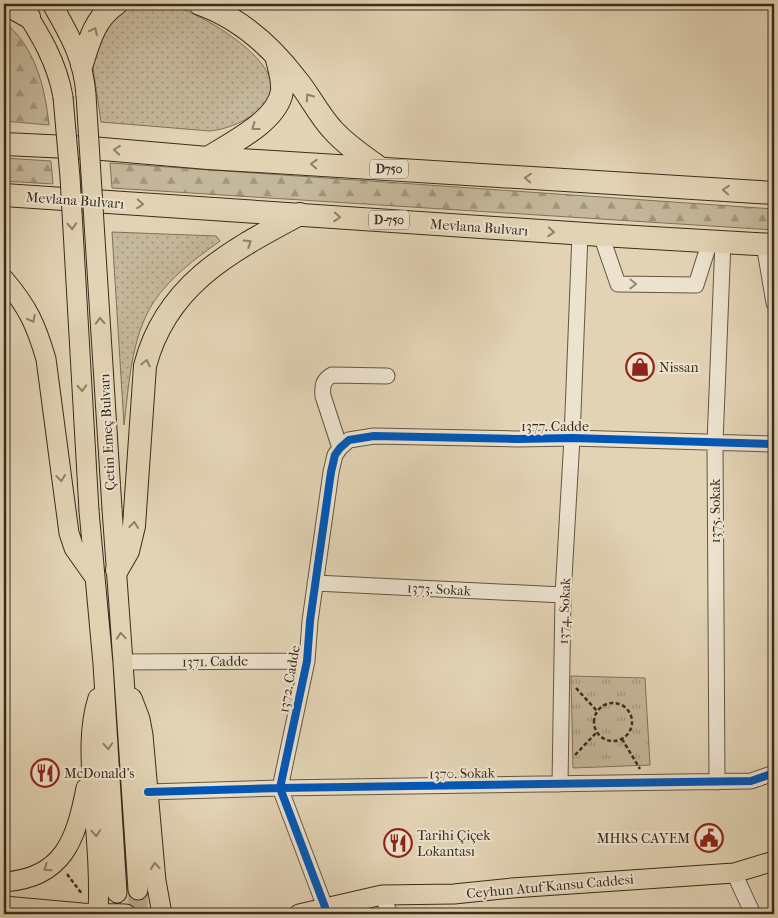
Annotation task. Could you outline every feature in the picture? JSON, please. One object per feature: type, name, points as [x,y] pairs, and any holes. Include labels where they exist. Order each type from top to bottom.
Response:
[{"type":"highway","points":[[6,4],[24,10]]},
{"type":"highway","points":[[82,64],[94,28],[102,16],[116,4]]},
{"type":"highway","points":[[200,4],[230,18],[260,40],[297,79],[332,129],[355,151],[380,168]]},
{"type":"highway","points":[[208,158],[250,130],[274,110],[280,101],[282,79],[276,55]]},
{"type":"highway","name":"D750","points":[[4,144],[91,148],[208,158],[774,193]]},
{"type":"highway","name":"Mevlana Bulvarı","points":[[4,195],[769,244]]},
{"type":"highway","points":[[116,570],[128,551],[134,526],[145,366],[157,331],[176,300],[198,278],[229,254],[300,214]]},
{"type":"main road","name":"Çetin Emeç Bulvarı","points":[[52,4],[75,44],[82,64],[86,95],[138,890]]},
{"type":"main road","name":"Çetin Emeç Bulvarı","points":[[24,10],[57,69],[63,97],[70,177],[89,512],[104,680],[117,893]]},
{"type":"main road","points":[[4,279],[28,311],[46,359],[69,534],[74,548],[95,577]]},
{"type":"main road","name":"Çetin Emeç Bulvarı","points":[[98,914],[98,876],[91,762],[94,719],[97,701],[104,680]]},
{"type":"main road","name":"Çetin Emeç Bulvarı","points":[[125,685],[140,719],[145,751],[156,881],[162,914]]},
{"type":"main road","points":[[4,882],[42,873],[57,861],[69,847],[78,826],[91,762]]},
{"type":"main road","name":"Ceyhun Atuf Kansu Caddesi","points":[[299,914],[382,895],[454,894],[521,887],[734,873],[774,861]]},
{"type":"main road","points":[[4,906],[98,914],[126,914]]},
{"type":"street","points":[[591,234],[618,284],[696,285],[716,241]]},
{"type":"street","name":"1374. Sokak","points":[[560,777],[563,595],[572,438],[591,234]]},
{"type":"street","name":"1375. Sokak","points":[[716,241],[717,782]]},
{"type":"street","points":[[769,244],[774,303]]},
{"type":"street","points":[[340,448],[322,388],[325,380],[332,375],[388,376]]},
{"type":"street","name":"1377. Cadde","points":[[340,448],[350,440],[374,436],[517,439],[572,438],[774,444]]},
{"type":"street","name":"1372. Cadde","points":[[280,788],[307,660],[331,472],[335,455],[340,448]]},
{"type":"street","name":"1373. Sokak","points":[[316,583],[563,595]]},
{"type":"street","name":"1371. Cadde","points":[[124,662],[307,660]]},
{"type":"street","name":"1370. Sokak","points":[[148,792],[560,777],[648,783],[751,781],[774,773]]},
{"type":"street","points":[[280,788],[318,911]]},
{"type":"street","points":[[734,873],[753,914]]},
{"type":"street","points":[[382,895],[390,914]]},
{"type":"path","points":[[562,672],[597,711]]},
{"type":"path","points":[[614,703],[625,708],[632,718],[630,730],[622,739],[611,742],[600,737],[596,733],[594,722],[597,711],[614,703]]},
{"type":"path","points":[[560,777],[596,733]]},
{"type":"path","points":[[622,739],[648,783]]},
{"type":"path","points":[[65,871],[82,894],[82,898]]},
{"type":"green space","points":[[153,4],[173,6],[191,13],[236,39],[250,51],[269,76],[272,92],[266,104],[243,121],[210,131],[101,122],[93,68],[92,47],[111,14],[128,6]]},
{"type":"green space","points":[[4,22],[24,43],[37,68],[45,96],[49,125],[4,121]]},
{"type":"green space","points":[[4,158],[51,161],[53,184],[4,181]]},
{"type":"green space","points":[[110,163],[774,209],[774,230],[112,188]]},
{"type":"green space","points":[[112,232],[216,236],[220,241],[175,277],[153,303],[135,346],[124,425]]},
{"type":"green space","points":[[571,676],[645,678],[650,765],[573,768]]},
{"type":"tunnel","points":[[138,890],[138,914]]},
{"type":"cycle path","points":[[325,907],[280,788],[307,661],[310,621],[331,472],[335,455],[340,448],[349,440],[374,436],[517,439],[572,438],[774,444]]},
{"type":"cycle path","points":[[148,792],[280,788],[751,781],[774,773]]},
{"type":"place","name":"Nissan","points":[[640,367]]},
{"type":"place","name":"McDonald's","points":[[45,773]]},
{"type":"place","name":"MHRS CAYEM","points":[[709,838]]},
{"type":"place","name":"Tarihi Çiçek Lokantası","points":[[398,843]]}]
